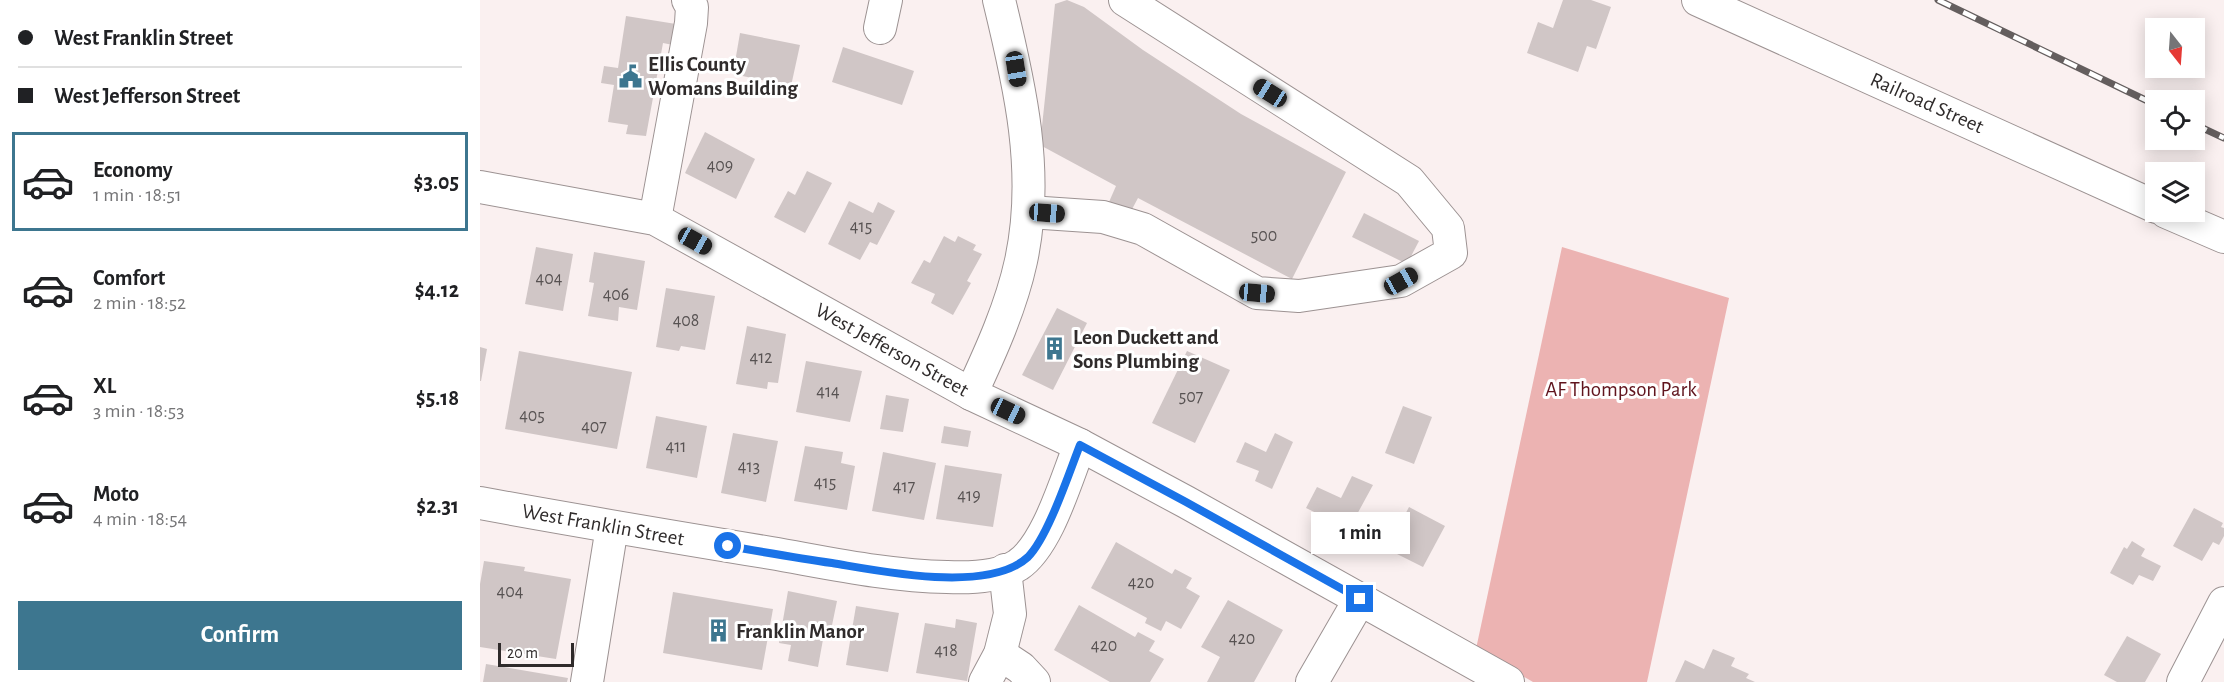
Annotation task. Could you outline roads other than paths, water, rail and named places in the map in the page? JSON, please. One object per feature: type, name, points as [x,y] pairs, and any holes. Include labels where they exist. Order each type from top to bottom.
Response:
[{"type":"street","points":[[656,219],[691,23],[692,7],[688,0]]},
{"type":"street","points":[[971,394],[997,337],[1021,262],[1029,212],[1028,145],[1016,69],[999,0]]},
{"type":"street","points":[[1029,212],[1103,217],[1143,229],[1257,293],[1299,296],[1401,281],[1451,253],[1448,228],[1408,181],[1125,0]]},
{"type":"street","name":"Railroad Street","points":[[1698,0],[2145,202]]},
{"type":"street","name":"West Jefferson Street","points":[[480,187],[656,219],[971,394],[1080,445],[1186,502],[1508,682]]},
{"type":"street","points":[[2189,222],[2224,237]]},
{"type":"street","name":"West Franklin Street","points":[[480,503],[891,573],[947,578],[978,576],[1016,566],[1029,555],[1045,533],[1080,445]]},
{"type":"street","points":[[588,682],[612,527]]},
{"type":"street","points":[[985,682],[1000,654],[1010,614],[1005,570]]},
{"type":"street","points":[[1312,682],[1360,599]]},
{"type":"street","points":[[2183,682],[2224,603]]},
{"type":"street","points":[[1000,654],[1021,668],[1034,682]]},
{"type":"railway","points":[[1938,0],[2145,100]]},
{"type":"railway","points":[[2205,129],[2224,138]]},
{"type":"place","name":"Ellis County Womans Building","points":[[630,76]]},
{"type":"place","name":"Leon Duckett and Sons Plumbing","points":[[1055,349]]},
{"type":"place","name":"Franklin Manor","points":[[718,631]]},
{"type":"park label","name":"AF Thompson Park","points":[[1621,389]]}]
